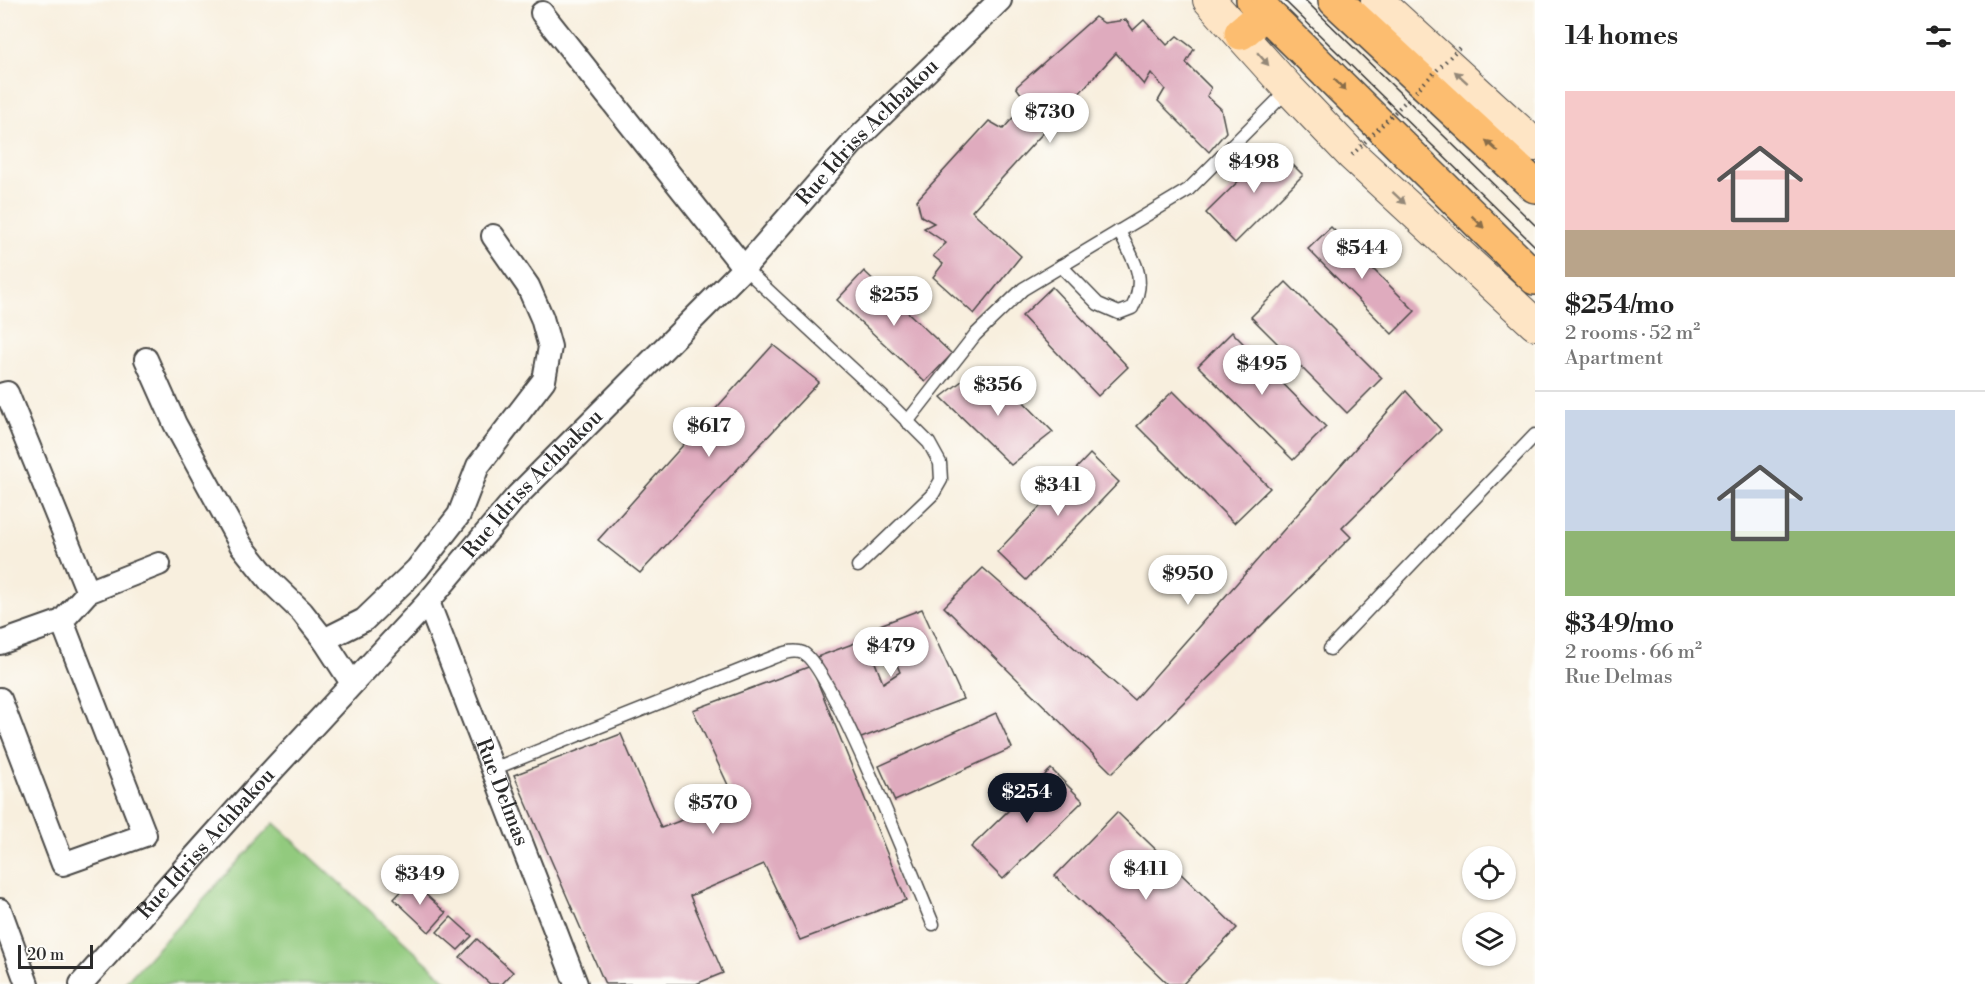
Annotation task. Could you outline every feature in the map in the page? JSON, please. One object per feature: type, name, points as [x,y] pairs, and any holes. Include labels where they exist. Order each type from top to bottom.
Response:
[{"type":"highway","points":[[1335,0],[1360,26],[1535,186]]},
{"type":"highway","points":[[1241,33],[1259,6],[1535,278]]},
{"type":"street","name":"Rue Idriss Achbakou","points":[[81,984],[428,602],[517,496],[744,268],[852,144],[1000,0]]},
{"type":"street","points":[[1209,0],[1352,155],[1535,324]]},
{"type":"street","points":[[1387,3],[1535,145]]},
{"type":"street","points":[[542,13],[744,268]]},
{"type":"street","points":[[324,640],[364,620],[417,569],[459,515],[478,466],[544,380],[550,347],[542,318],[528,286],[493,236]]},
{"type":"street","points":[[146,359],[175,424],[241,545],[269,580],[302,612],[324,640],[352,683]]},
{"type":"street","points":[[0,395],[8,393],[88,592]]},
{"type":"street","points":[[0,643],[62,621],[88,592],[159,564]]},
{"type":"street","name":"Rue Delmas","points":[[428,602],[576,984]]},
{"type":"street","points":[[0,699],[63,864],[145,835],[62,621]]},
{"type":"street","points":[[0,910],[27,984]]},
{"type":"lane","points":[[908,422],[975,335],[1023,289],[1188,190],[1289,89]]},
{"type":"lane","points":[[1061,266],[1098,304],[1119,313],[1132,308],[1139,295],[1141,277],[1119,231]]},
{"type":"lane","points":[[744,268],[908,422],[929,443],[940,462],[941,480],[933,494],[858,566]]},
{"type":"lane","points":[[1330,649],[1535,435]]},
{"type":"lane","points":[[493,769],[764,661],[795,651],[805,654],[818,669],[869,770],[933,924]]},
{"type":"path","points":[[1352,155],[1460,47]]},
{"type":"green space","points":[[274,823],[450,984],[124,984]]},
{"type":"building","points":[[1095,17],[1104,23],[1126,20],[1133,30],[1144,20],[1167,45],[1177,36],[1194,49],[1186,63],[1211,88],[1207,96],[1221,109],[1226,132],[1209,152],[1158,101],[1165,89],[1151,73],[1144,85],[1116,53],[972,211],[1021,256],[974,314],[933,277],[943,264],[933,256],[946,243],[924,228],[934,223],[921,216],[917,200],[989,121],[1003,129],[1027,102],[1016,87]]},
{"type":"building","points":[[1274,146],[1303,175],[1235,243],[1206,213]]},
{"type":"building","points":[[1331,227],[1415,311],[1392,334],[1308,249]]},
{"type":"building","points":[[864,271],[952,354],[925,382],[837,300]]},
{"type":"building","points":[[1286,282],[1382,378],[1347,413],[1251,317]]},
{"type":"building","points":[[1052,287],[1128,367],[1098,396],[1022,316]]},
{"type":"building","points":[[1232,332],[1326,427],[1293,460],[1198,366]]},
{"type":"building","points":[[773,345],[819,382],[640,573],[598,540]]},
{"type":"building","points":[[975,371],[1008,400],[1015,393],[1053,432],[1011,465],[941,397]]},
{"type":"building","points":[[1173,391],[1270,488],[1234,523],[1137,426]]},
{"type":"building","points":[[1406,391],[1441,430],[1342,528],[1351,537],[1112,773],[944,607],[983,568],[1134,700]]},
{"type":"building","points":[[1090,454],[1119,482],[1026,580],[997,552]]},
{"type":"building","points":[[922,609],[963,699],[856,740],[817,657],[866,639],[883,683],[900,672],[880,625]]},
{"type":"building","points":[[811,666],[906,900],[800,940],[764,864],[690,896],[723,973],[696,984],[605,984],[514,775],[621,734],[661,828],[735,800],[693,710]]},
{"type":"building","points":[[996,713],[1012,748],[895,801],[879,766]]},
{"type":"building","points":[[1051,769],[1083,801],[1003,879],[971,847]]},
{"type":"building","points":[[1117,812],[1237,928],[1183,984],[1168,984],[1055,876]]},
{"type":"building","points":[[411,881],[446,913],[429,932],[394,899]]},
{"type":"building","points":[[451,917],[472,936],[458,950],[437,932]]},
{"type":"building","points":[[477,939],[513,972],[502,984],[490,984],[460,957]]},
{"type":"tram line","points":[[1284,0],[1535,246]]},
{"type":"tram line","points":[[1305,0],[1535,225]]}]
